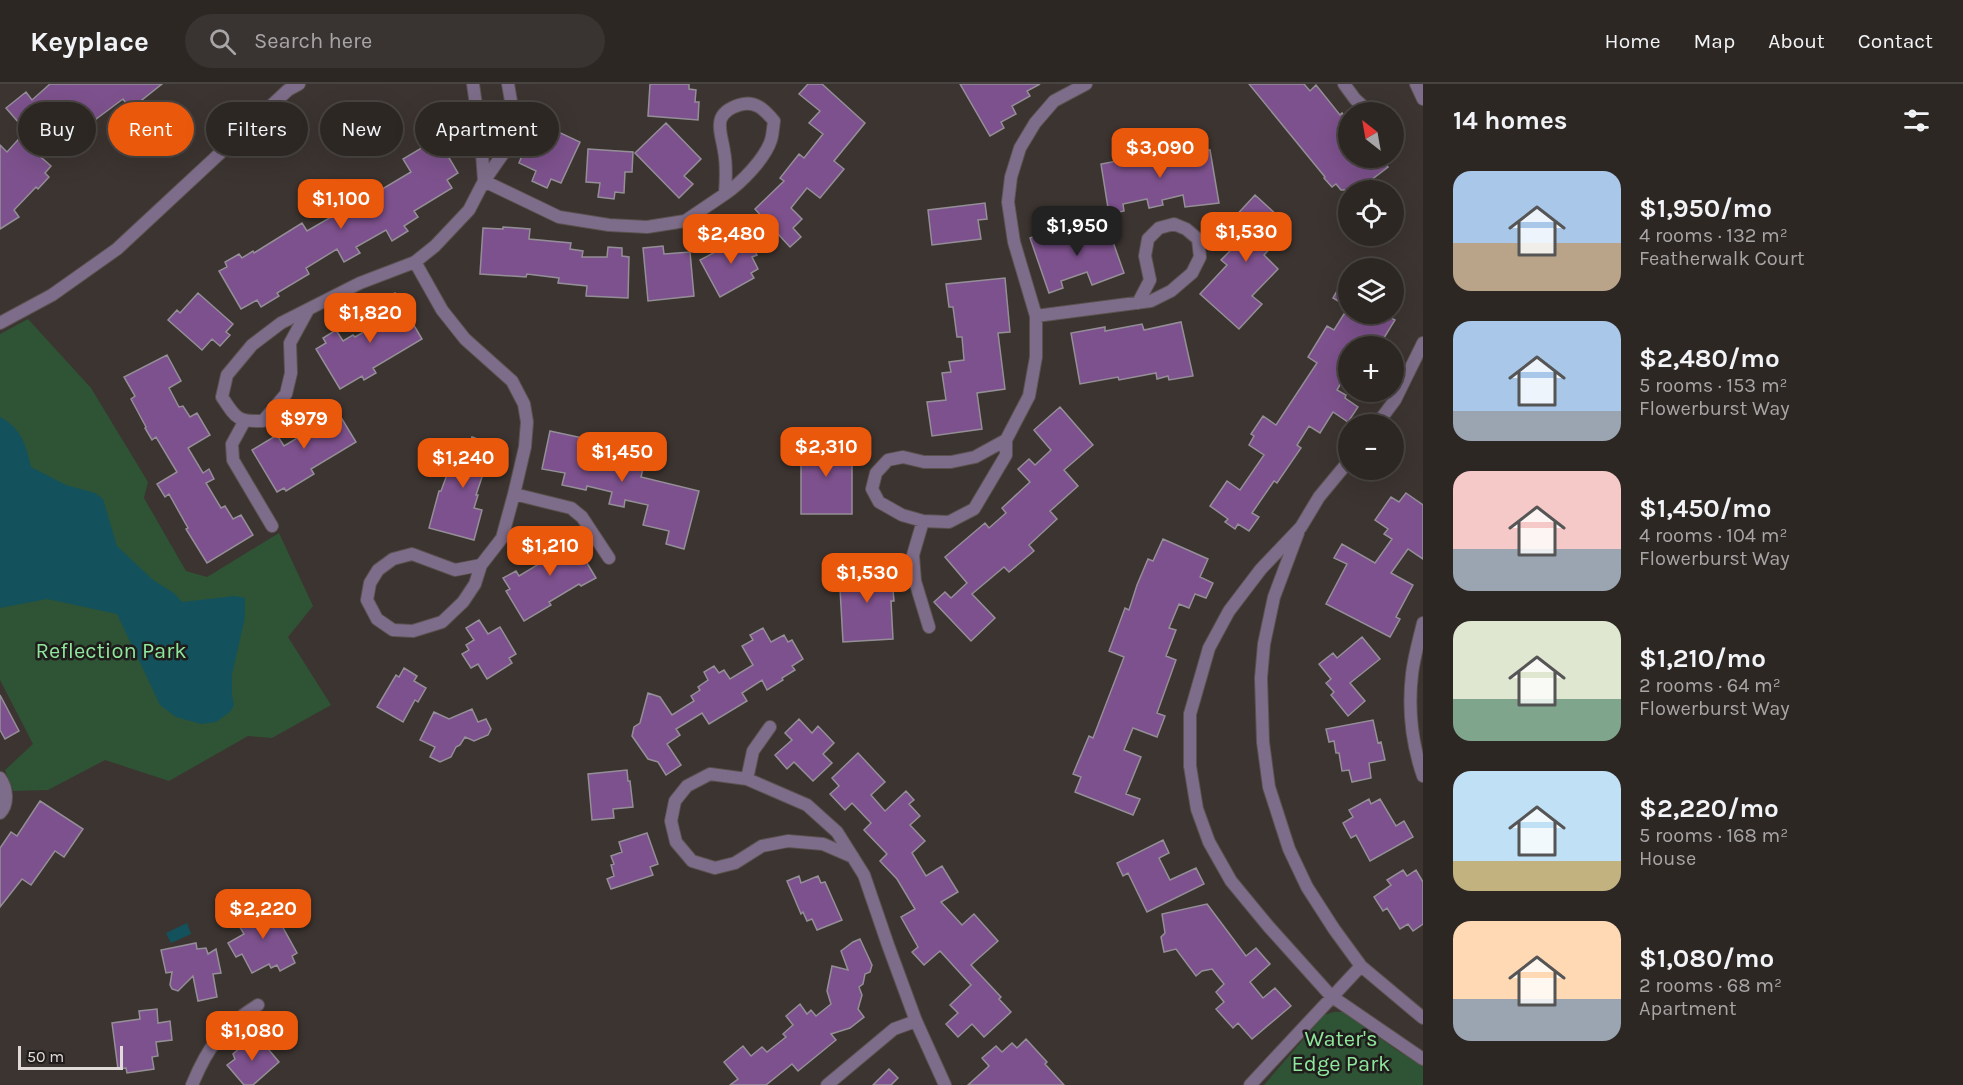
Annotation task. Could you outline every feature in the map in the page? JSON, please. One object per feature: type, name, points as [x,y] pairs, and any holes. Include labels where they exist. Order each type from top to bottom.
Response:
[{"type":"street","points":[[0,323],[52,295],[117,249],[288,90],[299,84]]},
{"type":"street","points":[[473,84],[482,140],[484,181]]},
{"type":"street","points":[[308,310],[290,343],[291,373],[286,394],[263,421],[244,422],[234,415],[222,397],[227,375],[252,345],[282,323],[360,283],[415,262],[435,246],[470,210],[484,181],[505,151],[512,107],[508,84]]},
{"type":"street","points":[[1006,440],[975,457],[951,462],[924,462],[903,457],[888,460],[876,473],[872,489],[879,502],[902,515],[923,521],[949,522],[974,509],[1006,455],[1006,440],[1029,396],[1036,357],[1036,316],[1014,242],[1008,202],[1011,177],[1020,148],[1035,123],[1054,101],[1086,84]]},
{"type":"street","points":[[1344,84],[1358,102]]},
{"type":"street","points":[[1416,84],[1423,99]]},
{"type":"street","points":[[484,181],[559,217],[609,225],[647,227],[686,221],[725,194],[754,168],[771,142],[774,121],[763,107],[747,102],[733,107],[721,117],[718,131],[724,152],[725,194]]},
{"type":"street","points":[[1036,316],[1138,303],[1151,301],[1171,291],[1192,273],[1200,257],[1198,239],[1186,229],[1174,224],[1159,228],[1148,239],[1145,256],[1150,280],[1138,303]]},
{"type":"street","points":[[415,262],[442,310],[465,339],[512,381],[524,404],[527,422],[525,447],[502,538],[481,565],[475,584],[463,602],[442,622],[414,631],[393,630],[377,619],[368,600],[370,583],[378,570],[393,559],[412,554],[455,570],[481,565]]},
{"type":"street","points":[[1384,414],[1395,399],[1423,343]]},
{"type":"street","points":[[244,422],[232,444],[232,460],[272,526]]},
{"type":"street","points":[[1338,474],[1319,497],[1301,527],[1274,597],[1264,644],[1261,678],[1264,753],[1269,787],[1289,849],[1308,887],[1334,929],[1361,966],[1423,1018]]},
{"type":"street","points":[[514,494],[570,508],[582,517],[609,558]]},
{"type":"street","points":[[923,521],[914,555],[915,581],[929,627]]},
{"type":"street","points":[[1301,527],[1261,570],[1229,611],[1209,648],[1190,714],[1190,766],[1197,809],[1209,842],[1231,881],[1331,996],[1423,1059]]},
{"type":"street","points":[[1423,624],[1412,673],[1410,714],[1423,776]]},
{"type":"street","points":[[747,778],[753,751],[770,726]]},
{"type":"street","points":[[853,856],[823,844],[788,841],[762,846],[735,863],[716,868],[692,861],[676,842],[671,821],[675,801],[687,786],[710,774],[747,778],[807,805],[837,832],[853,856],[864,875],[916,1021],[945,1085]]},
{"type":"street","points":[[0,778],[7,797],[3,811],[0,813]]},
{"type":"street","points":[[1250,1085],[1361,966]]},
{"type":"street","points":[[192,1085],[208,1050],[225,1029],[258,1005]]},
{"type":"street","points":[[827,1085],[894,1029],[916,1021]]},
{"type":"green space","name":"Reflection Park","points":[[28,319],[91,388],[148,482],[144,498],[186,571],[207,577],[279,533],[313,606],[288,637],[331,705],[272,738],[248,736],[169,781],[105,760],[48,790],[13,791],[5,770],[33,744],[0,680],[0,334]]},
{"type":"green space","name":"Water's Edge Park","points":[[1344,1012],[1398,1051],[1423,1064],[1423,1085],[1264,1085],[1324,1015]]},
{"type":"water","points":[[0,417],[13,426],[22,438],[31,467],[66,485],[95,493],[103,499],[117,546],[153,580],[174,593],[182,602],[235,596],[245,598],[245,617],[232,675],[234,705],[230,712],[216,722],[201,724],[176,717],[160,705],[117,614],[47,599],[0,608]]},
{"type":"water","points":[[187,923],[191,934],[171,943],[166,933]]},
{"type":"building","points":[[50,84],[162,84],[142,100],[144,102],[125,102],[123,99],[119,102],[108,102],[108,110],[96,119],[96,102],[18,102],[18,122],[6,108],[26,92],[32,100]]},
{"type":"building","points":[[650,84],[689,84],[689,89],[696,90],[695,102],[699,102],[698,120],[648,116]]},
{"type":"building","points":[[808,84],[822,84],[865,123],[834,161],[844,169],[820,198],[807,188],[791,208],[802,219],[793,228],[801,237],[790,247],[755,209],[784,181],[780,178],[799,154],[804,158],[823,134],[809,123],[820,111],[799,94]]},
{"type":"building","points":[[960,84],[1040,84],[1027,91],[1030,96],[1012,106],[1016,114],[1001,122],[1004,128],[990,136]]},
{"type":"building","points":[[1249,84],[1304,84],[1310,91],[1316,85],[1338,112],[1338,168],[1387,168],[1371,180],[1338,180],[1338,186],[1336,184],[1332,187]]},
{"type":"building","points":[[666,123],[701,159],[684,176],[693,184],[679,198],[635,153]]},
{"type":"building","points":[[559,132],[580,142],[561,183],[551,179],[547,188],[532,181],[536,171],[519,163],[522,156],[559,156]]},
{"type":"building","points":[[18,140],[18,156],[40,156],[51,166],[45,173],[49,177],[14,210],[19,217],[0,229],[0,145],[7,152]]},
{"type":"building","points":[[1161,147],[1162,153],[1171,151],[1172,157],[1210,150],[1219,203],[1185,207],[1183,195],[1162,200],[1163,205],[1149,208],[1147,199],[1123,204],[1124,211],[1109,214],[1101,164],[1138,157],[1137,152]]},
{"type":"building","points":[[588,149],[633,152],[632,172],[625,172],[624,193],[615,192],[614,199],[598,197],[600,183],[586,182]]},
{"type":"building","points":[[415,152],[415,156],[448,156],[458,173],[447,180],[452,188],[414,211],[418,217],[404,226],[408,231],[392,241],[386,230],[356,247],[360,253],[344,262],[337,249],[306,268],[309,274],[277,293],[279,296],[261,307],[257,300],[241,309],[219,271],[227,267],[225,262],[239,254],[242,258],[253,251],[254,253],[302,223],[307,231],[366,197],[377,188],[379,191],[411,172],[403,159]]},
{"type":"building","points":[[1255,195],[1290,227],[1264,255],[1278,269],[1252,296],[1262,304],[1239,329],[1200,294],[1227,265],[1221,260],[1233,248],[1229,244],[1242,229],[1232,220]]},
{"type":"building","points":[[985,203],[987,219],[978,220],[981,239],[932,245],[928,210]]},
{"type":"building","points":[[1107,225],[1124,273],[1092,285],[1087,272],[1061,281],[1063,288],[1049,293],[1030,238],[1053,230],[1055,236],[1066,232],[1068,239]]},
{"type":"building","points":[[503,227],[530,229],[529,239],[571,243],[570,249],[583,251],[582,257],[607,257],[608,247],[622,248],[622,256],[629,257],[628,298],[586,296],[587,286],[558,283],[559,278],[527,274],[526,277],[480,274],[483,228],[503,229]]},
{"type":"building","points":[[731,233],[737,245],[749,239],[757,255],[752,257],[758,269],[751,273],[754,278],[720,297],[700,260],[723,248],[718,240]]},
{"type":"building","points":[[663,246],[664,254],[690,252],[694,296],[648,301],[643,248]]},
{"type":"building","points":[[1005,278],[1010,332],[998,333],[1005,389],[977,393],[982,429],[932,436],[927,402],[946,400],[942,373],[951,372],[949,362],[964,360],[962,337],[957,337],[953,307],[949,307],[946,284]]},
{"type":"building","points":[[1338,289],[1338,301],[1333,298]]},
{"type":"building","points":[[198,293],[233,324],[226,332],[230,335],[220,346],[212,339],[202,350],[168,320],[177,310],[180,313]]},
{"type":"building","points":[[395,293],[422,339],[373,368],[376,373],[364,380],[362,376],[340,389],[316,349],[326,343],[323,338],[336,330],[343,341],[376,325],[371,317],[375,314],[371,306]]},
{"type":"building","points":[[1181,322],[1193,376],[1169,380],[1168,376],[1157,379],[1156,373],[1080,384],[1071,333],[1105,327],[1105,331],[1142,324],[1144,330]]},
{"type":"building","points":[[1338,324],[1393,324],[1385,336],[1338,336],[1338,402],[1351,402],[1358,407],[1353,414],[1338,415],[1333,412],[1320,433],[1309,426],[1297,445],[1301,448],[1277,483],[1274,481],[1252,513],[1259,517],[1249,531],[1238,524],[1235,529],[1225,522],[1228,519],[1210,506],[1227,481],[1240,490],[1264,455],[1249,445],[1254,436],[1251,434],[1263,416],[1276,425],[1317,363],[1308,357],[1327,326],[1334,330]]},
{"type":"building","points":[[167,355],[181,381],[169,388],[179,407],[183,406],[190,417],[197,413],[210,435],[188,448],[203,473],[209,469],[214,479],[206,483],[221,508],[225,506],[233,519],[241,515],[253,535],[207,563],[186,529],[188,528],[169,494],[165,497],[157,484],[177,472],[156,437],[152,440],[145,428],[131,399],[135,396],[124,377]]},
{"type":"building","points":[[321,406],[326,415],[336,409],[356,442],[311,469],[314,474],[286,491],[284,488],[277,492],[252,450],[277,435],[284,446],[311,430],[303,417]]},
{"type":"building","points":[[1060,407],[1093,445],[1064,470],[1078,486],[1050,511],[1057,519],[1029,545],[1034,551],[1009,572],[1004,567],[972,594],[995,618],[971,641],[934,602],[945,592],[951,598],[967,583],[945,557],[985,523],[989,528],[1006,513],[1002,508],[1030,482],[1018,469],[1029,459],[1035,465],[1051,450],[1034,430]]},
{"type":"building","points":[[550,431],[597,441],[595,448],[645,460],[641,477],[699,491],[684,549],[666,544],[669,531],[643,525],[648,505],[625,500],[624,507],[609,504],[612,492],[587,486],[586,490],[562,485],[565,473],[542,469]]},
{"type":"building","points":[[472,437],[498,447],[489,473],[484,471],[476,495],[478,495],[474,508],[482,510],[474,540],[429,528],[439,491],[441,491],[455,453],[449,451],[454,440],[469,445]]},
{"type":"building","points":[[801,441],[852,441],[852,514],[801,514]]},
{"type":"building","points":[[1406,493],[1423,505],[1423,559],[1408,549],[1391,573],[1413,585],[1396,617],[1400,619],[1390,637],[1326,604],[1347,564],[1334,558],[1342,544],[1375,563],[1392,539],[1384,534],[1388,529],[1375,520],[1391,497],[1399,502]]},
{"type":"building","points":[[560,532],[567,543],[578,536],[589,555],[584,558],[596,578],[581,586],[579,584],[549,602],[551,605],[524,621],[506,591],[510,589],[503,578],[516,571],[519,576],[554,555],[546,540]]},
{"type":"building","points":[[1163,539],[1208,559],[1200,577],[1213,583],[1206,598],[1195,594],[1189,608],[1179,604],[1169,628],[1176,630],[1166,656],[1176,660],[1157,713],[1165,716],[1157,737],[1133,728],[1124,750],[1141,757],[1126,794],[1140,799],[1133,815],[1075,792],[1081,777],[1073,774],[1089,736],[1093,738],[1124,657],[1109,651],[1125,608],[1129,610],[1148,559],[1153,561]]},
{"type":"building","points":[[891,567],[894,601],[891,601],[893,639],[843,642],[839,571]]},
{"type":"building","points":[[479,620],[488,634],[500,627],[516,654],[509,658],[512,663],[487,679],[478,664],[471,668],[462,654],[469,650],[466,645],[474,640],[466,628]]},
{"type":"building","points":[[763,628],[771,642],[784,635],[788,642],[792,640],[803,659],[792,666],[795,670],[767,690],[762,680],[742,693],[747,701],[709,724],[702,713],[676,729],[680,735],[667,744],[681,765],[666,775],[658,762],[648,759],[632,736],[634,727],[640,723],[648,693],[660,697],[672,715],[694,701],[691,696],[708,680],[704,672],[714,666],[719,673],[724,670],[730,679],[753,665],[742,646],[753,640],[750,635]]},
{"type":"building","points":[[1362,637],[1380,659],[1350,683],[1365,701],[1348,716],[1331,695],[1334,692],[1326,683],[1331,679],[1319,664],[1333,653],[1337,658]]},
{"type":"building","points":[[404,668],[417,676],[414,681],[426,688],[418,702],[415,700],[403,722],[377,707],[396,675],[399,677]]},
{"type":"building","points":[[0,695],[19,731],[5,739],[0,730]]},
{"type":"building","points":[[472,709],[478,722],[486,719],[491,729],[488,735],[474,741],[465,737],[451,757],[440,762],[430,757],[435,747],[420,740],[434,712],[449,719]]},
{"type":"building","points":[[799,719],[812,733],[818,726],[834,743],[823,754],[832,763],[813,781],[794,762],[787,769],[775,755],[792,740],[785,733]]},
{"type":"building","points":[[1373,720],[1378,743],[1381,742],[1385,760],[1369,763],[1371,778],[1352,782],[1349,770],[1342,771],[1339,753],[1336,753],[1334,741],[1329,742],[1326,729]]},
{"type":"building","points":[[858,753],[885,782],[871,795],[885,811],[906,791],[914,800],[909,804],[920,816],[910,825],[925,841],[912,853],[926,876],[942,866],[958,892],[941,902],[962,925],[974,914],[998,941],[971,965],[1001,997],[999,999],[1011,1012],[984,1037],[972,1024],[958,1037],[946,1024],[958,1013],[950,1005],[971,985],[940,951],[924,965],[912,952],[918,947],[901,917],[915,909],[897,879],[880,861],[887,854],[864,830],[871,823],[852,803],[845,810],[830,794],[839,786],[832,778]]},
{"type":"building","points":[[627,770],[633,807],[613,809],[614,818],[592,820],[588,774]]},
{"type":"building","points":[[1369,799],[1371,804],[1380,799],[1396,826],[1404,821],[1413,837],[1370,861],[1356,835],[1351,838],[1343,823],[1353,817],[1349,810]]},
{"type":"building","points":[[40,801],[83,829],[64,857],[55,851],[31,885],[22,879],[0,907],[0,848],[11,832],[17,836]]},
{"type":"building","points":[[647,833],[658,864],[650,867],[653,875],[611,889],[607,879],[614,876],[611,856],[622,852],[619,842]]},
{"type":"building","points":[[1163,840],[1169,853],[1159,858],[1170,880],[1196,868],[1204,884],[1147,912],[1128,873],[1123,876],[1117,863]]},
{"type":"building","points":[[1403,870],[1407,876],[1416,870],[1423,882],[1423,924],[1413,931],[1408,924],[1400,929],[1387,908],[1383,911],[1374,897],[1391,885],[1387,880]]},
{"type":"building","points":[[799,876],[801,883],[818,876],[821,883],[825,882],[842,920],[817,930],[812,919],[807,921],[803,912],[801,914],[787,881]]},
{"type":"building","points":[[261,902],[264,909],[271,906],[297,953],[292,956],[295,963],[280,971],[277,965],[271,968],[269,964],[252,973],[242,954],[236,957],[228,943],[244,934],[234,917]]},
{"type":"building","points":[[1207,904],[1246,956],[1256,948],[1270,964],[1250,982],[1263,998],[1275,988],[1291,1006],[1252,1039],[1238,1023],[1233,1028],[1216,1009],[1224,1002],[1216,992],[1224,984],[1212,969],[1202,971],[1196,976],[1176,949],[1164,952],[1161,937],[1165,933],[1162,914]]},
{"type":"building","points":[[860,939],[872,965],[870,972],[865,974],[863,984],[859,987],[862,995],[858,1009],[864,1017],[850,1028],[831,1034],[836,1040],[798,1071],[792,1064],[766,1085],[730,1085],[738,1079],[724,1062],[743,1046],[751,1056],[762,1047],[767,1052],[786,1037],[783,1034],[793,1025],[786,1016],[800,1004],[807,1014],[811,1010],[816,1016],[831,1004],[827,991],[832,966],[848,970],[841,951]]},
{"type":"building","points":[[196,943],[197,949],[206,948],[208,954],[216,949],[221,973],[213,974],[217,997],[198,1001],[193,976],[178,991],[172,989],[170,985],[172,972],[166,973],[161,950]]},
{"type":"building","points":[[157,1009],[158,1023],[170,1021],[172,1040],[156,1042],[158,1056],[152,1057],[154,1069],[127,1073],[126,1068],[118,1069],[112,1023],[140,1019],[139,1011]]},
{"type":"building","points":[[258,1037],[279,1062],[253,1085],[244,1085],[227,1065],[235,1059],[233,1054],[248,1041]]},
{"type":"building","points":[[1026,1039],[1064,1085],[968,1085],[989,1066],[982,1058],[996,1046],[1002,1052],[1012,1043],[1017,1048]]},
{"type":"building","points":[[889,1069],[898,1078],[891,1085],[873,1085]]}]
